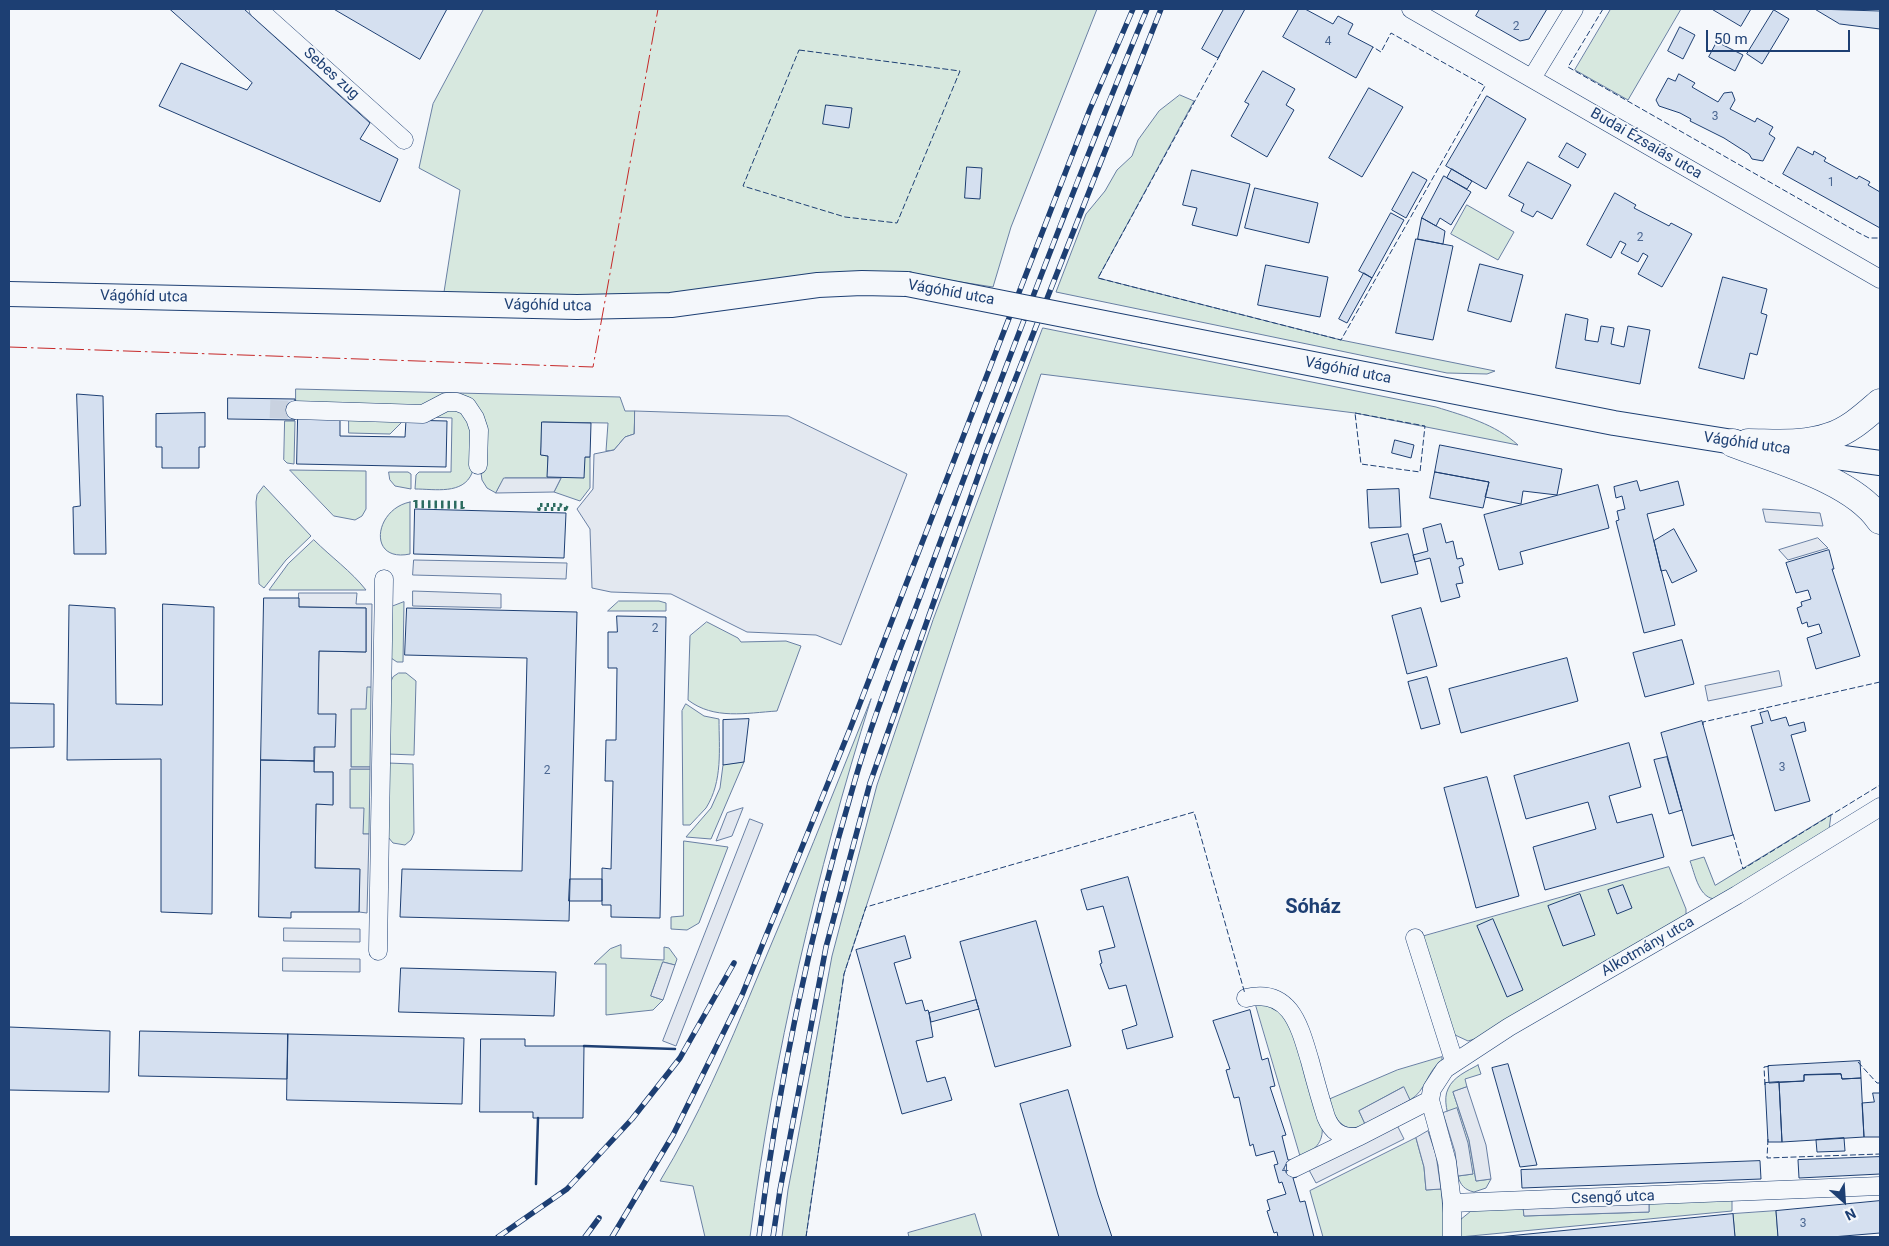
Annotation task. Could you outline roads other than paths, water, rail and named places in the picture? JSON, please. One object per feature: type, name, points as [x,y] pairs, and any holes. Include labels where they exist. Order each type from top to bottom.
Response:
[{"type":"main road","name":"Vágóhíd utca","points":[[9,294],[577,307],[670,305],[818,285],[862,283],[907,284],[1614,423],[1733,443],[1880,464]]},
{"type":"main road","points":[[1733,443],[1788,443],[1829,438],[1846,430],[1880,403]]},
{"type":"main road","points":[[1733,443],[1833,482],[1864,501],[1880,520]]},
{"type":"street","name":"Sebes zug","points":[[258,9],[404,140]]},
{"type":"street","name":"Budai Ézsaiás utca","points":[[1411,9],[1880,279]]},
{"type":"street","points":[[1532,78],[1574,9]]},
{"type":"street","points":[[295,410],[423,414],[446,402],[457,402],[467,406],[479,430],[478,465]]},
{"type":"street","points":[[378,951],[384,579]]},
{"type":"street","name":"Alkotmány utca","points":[[1430,1100],[1437,1079],[1454,1061],[1738,895],[1880,807]]},
{"type":"street","points":[[1415,938],[1454,1061]]},
{"type":"street","points":[[1246,998],[1264,996],[1273,998],[1281,1002],[1293,1014],[1301,1031],[1329,1124],[1337,1134],[1358,1137]]},
{"type":"street","points":[[1294,1168],[1430,1100],[1445,1152],[1452,1203],[1452,1237]]},
{"type":"street","name":"Csengő utca","points":[[1452,1203],[1880,1186]]},
{"type":"tunnel","points":[[270,409],[295,410]]},
{"type":"railway","points":[[612,1237],[673,1135],[742,995],[850,729],[1090,109],[1133,9]]},
{"type":"railway","points":[[759,1237],[786,1064],[810,949],[861,759],[988,414],[1086,160],[1147,9]]},
{"type":"railway","points":[[773,1237],[780,1190],[826,947],[870,783],[987,451],[1161,9]]},
{"type":"railway","points":[[498,1237],[567,1189],[632,1119],[680,1058],[734,963]]},
{"type":"railway","points":[[585,1237],[599,1218]]},
{"type":"district","name":"Sóház","points":[[1313,908]]}]
